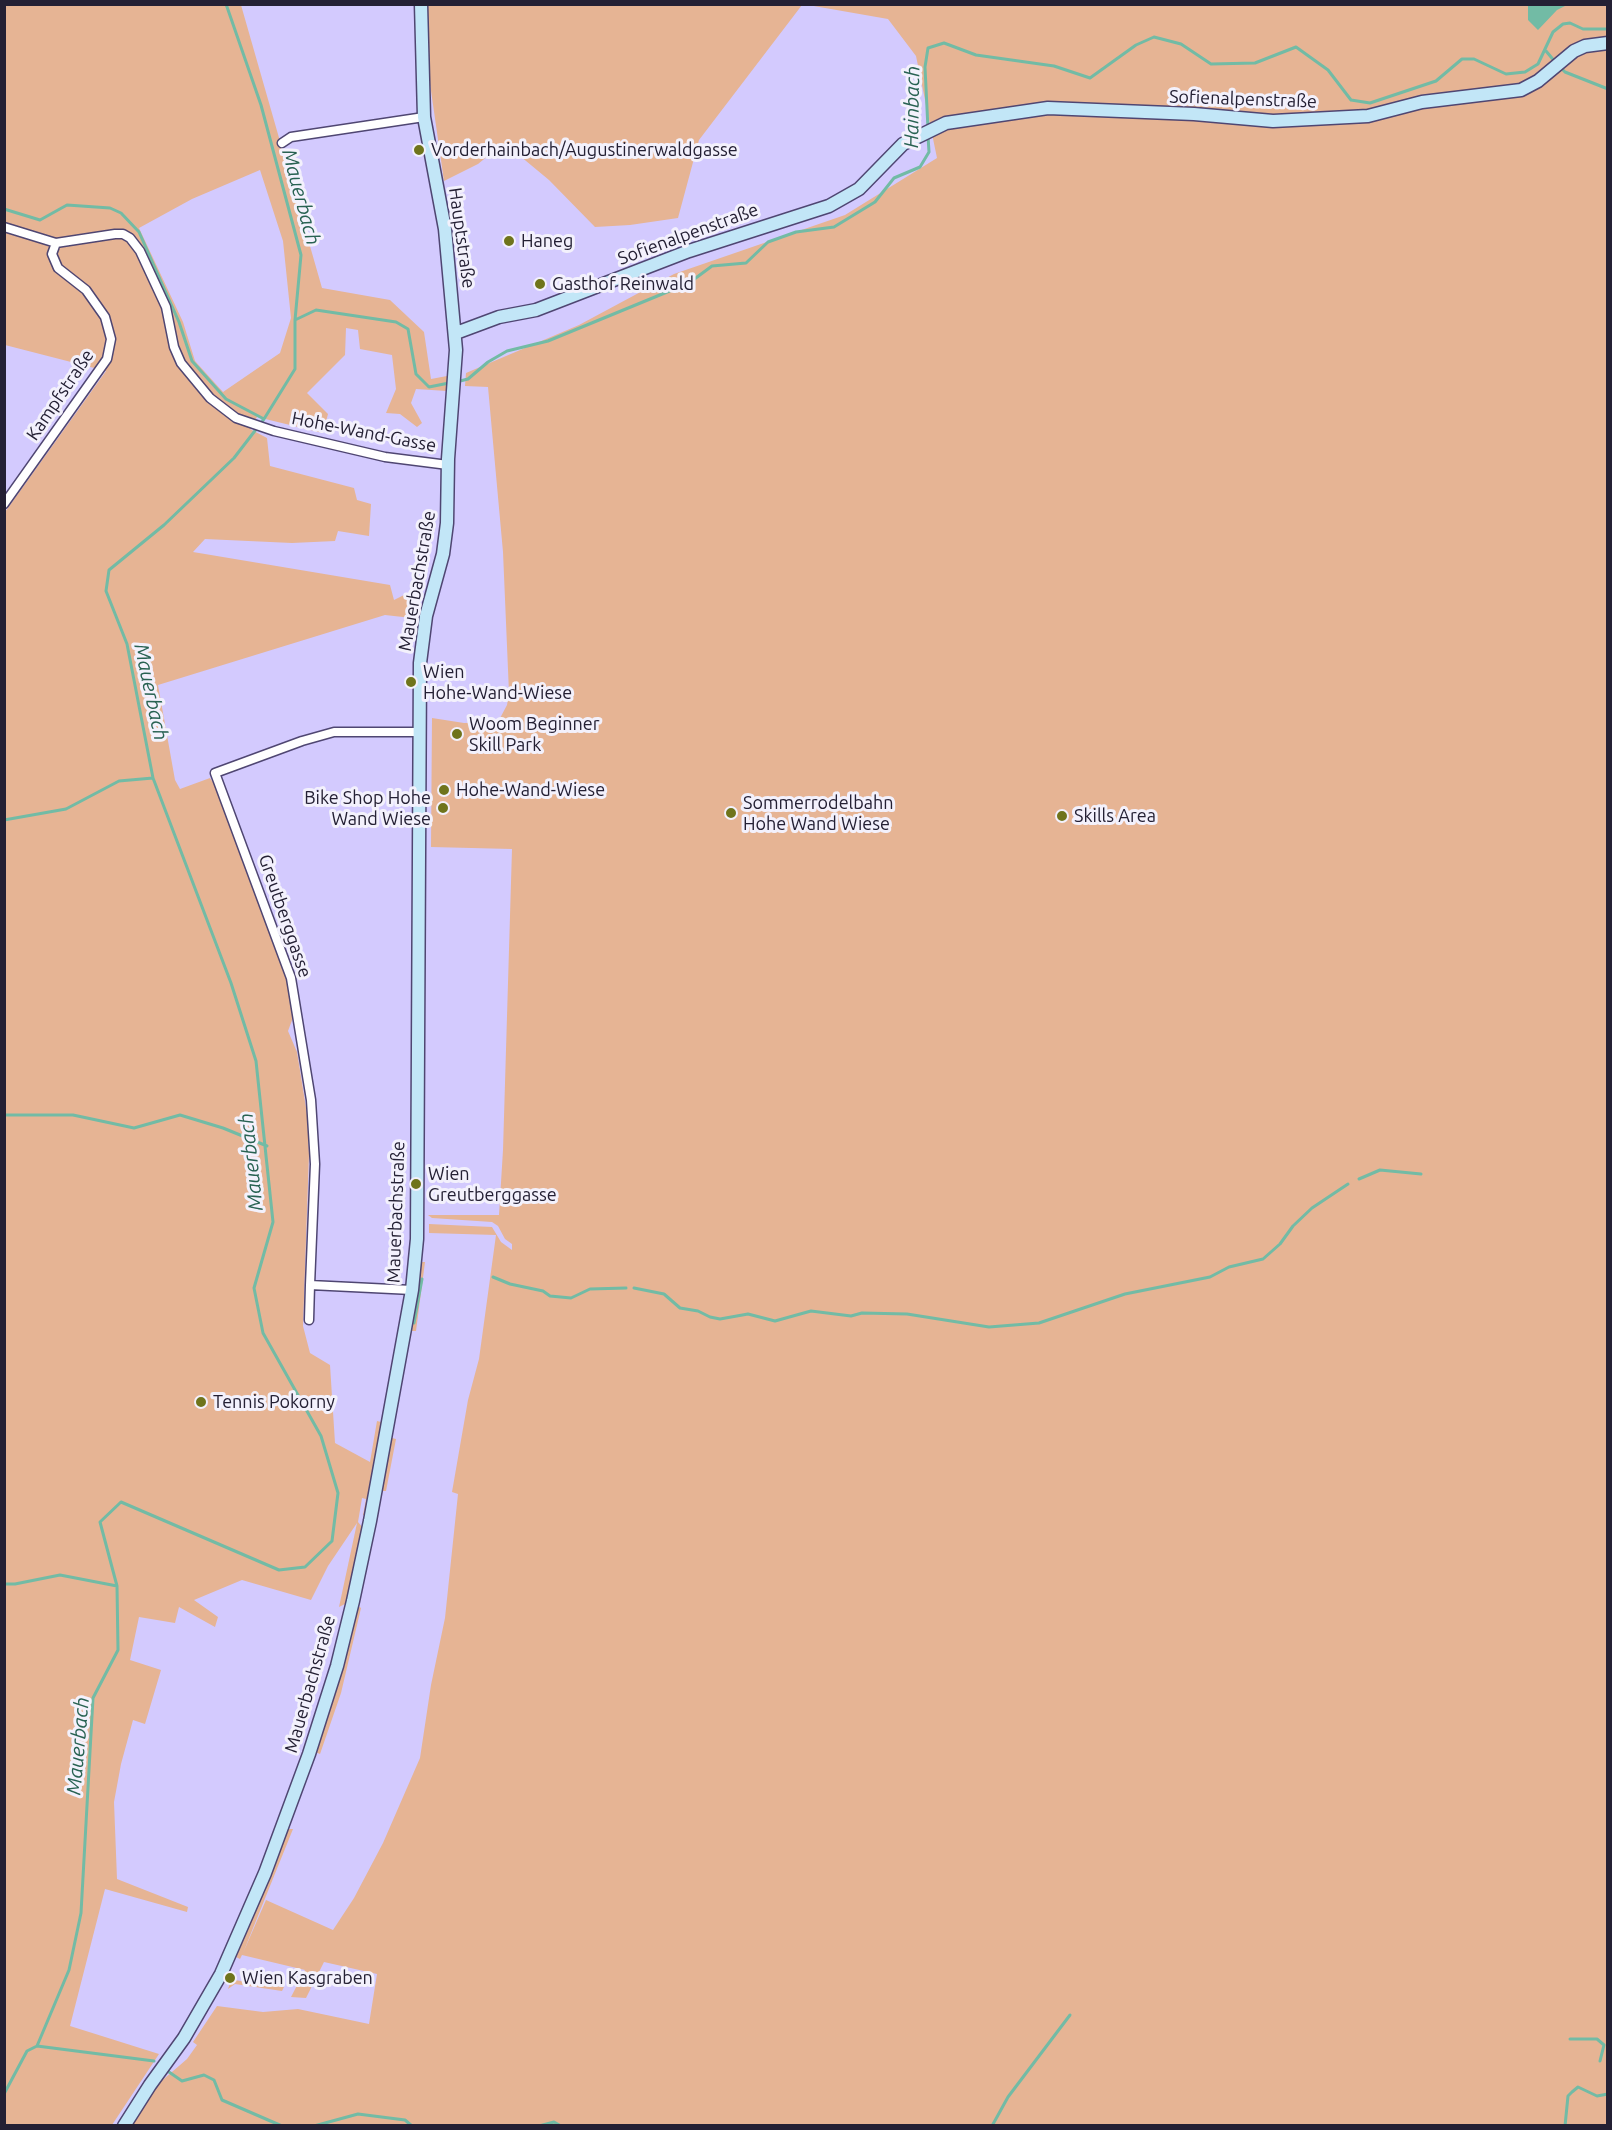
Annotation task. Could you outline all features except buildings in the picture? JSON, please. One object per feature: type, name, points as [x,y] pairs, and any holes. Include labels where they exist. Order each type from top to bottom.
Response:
[{"type":"main road","name":"Hauptstraße","points":[[421,4],[424,117],[445,229],[456,333]]},
{"type":"main road","name":"Sofienalpenstraße","points":[[456,333],[493,319],[536,310],[689,251],[829,206],[859,189],[895,150],[914,137],[934,128],[970,118],[1048,108],[1194,114],[1273,121],[1368,116],[1436,100],[1512,92],[1531,86],[1561,60],[1584,46],[1608,43]]},
{"type":"main road","name":"Mauerbachstraße","points":[[124,2126],[207,2001],[245,1922],[291,1804],[329,1692],[370,1521],[412,1290],[417,1239],[420,732],[423,638],[445,539],[456,333]]},
{"type":"street","points":[[282,143],[291,137],[424,117]]},
{"type":"street","points":[[4,226],[56,243]]},
{"type":"street","name":"Hohe-Wand-Gasse","points":[[56,243],[123,234],[130,238],[140,251],[159,291],[181,363],[210,398],[225,412],[244,422],[274,431],[385,457],[448,465]]},
{"type":"street","name":"Kampfstraße","points":[[4,504],[107,359],[111,339],[105,317],[86,290],[58,268],[52,254],[56,243]]},
{"type":"street","name":"Greutberggasse","points":[[309,1320],[315,1164],[311,1100],[291,978],[215,773],[302,741],[334,732],[420,732]]},
{"type":"street","points":[[310,1285],[412,1290]]},
{"type":"shaded area","points":[[1528,4],[1567,5],[1557,10],[1538,30],[1528,20]]},
{"type":"shaded area","points":[[5,5],[241,5],[322,288],[390,300],[424,332],[431,379],[447,376],[447,391],[416,389],[411,403],[422,423],[417,427],[400,414],[386,413],[396,389],[392,355],[360,349],[358,330],[346,328],[345,355],[307,393],[328,414],[323,433],[257,417],[250,429],[267,438],[270,466],[354,488],[357,500],[371,504],[369,536],[338,531],[335,541],[292,543],[205,539],[193,552],[390,585],[394,600],[422,586],[419,608],[412,618],[385,615],[158,685],[175,780],[180,789],[210,778],[216,787],[287,977],[294,1015],[288,1031],[297,1052],[307,1114],[309,1154],[303,1326],[310,1353],[330,1365],[335,1443],[370,1462],[377,1421],[381,1422],[385,1400],[388,1400],[366,1515],[363,1515],[366,1499],[362,1498],[358,1522],[363,1528],[347,1603],[339,1607],[357,1523],[328,1566],[311,1600],[242,1580],[194,1600],[218,1617],[215,1627],[179,1607],[175,1623],[139,1617],[130,1660],[161,1670],[145,1724],[133,1720],[121,1764],[114,1802],[117,1879],[188,1907],[187,1912],[105,1889],[70,2026],[159,2054],[112,2125],[5,2125],[5,512],[106,371],[5,345]],"holes":[[[260,170],[283,241],[291,318],[280,353],[223,392],[195,361],[183,322],[139,228],[192,199]]]},
{"type":"shaded area","points":[[428,5],[802,5],[699,140],[678,218],[595,227],[549,180],[514,151],[494,151],[478,164],[444,181],[427,63]]},
{"type":"shaded area","points":[[808,5],[1607,5],[1607,2125],[132,2126],[158,2084],[187,2059],[197,2045],[193,2042],[217,2006],[263,2012],[298,2009],[369,2024],[377,1974],[324,1962],[306,1998],[291,1997],[305,1970],[242,1955],[240,1959],[236,1957],[288,1829],[293,1829],[243,1953],[266,1900],[333,1930],[354,1898],[383,1843],[420,1758],[431,1685],[445,1618],[458,1494],[452,1492],[468,1400],[479,1359],[496,1235],[429,1233],[429,1224],[492,1227],[501,1242],[512,1250],[512,1244],[505,1239],[498,1226],[492,1222],[432,1218],[428,1215],[499,1215],[503,1150],[512,849],[431,847],[432,718],[464,723],[498,722],[507,705],[509,693],[503,552],[488,387],[465,386],[466,373],[579,325],[674,274],[845,215],[937,158],[916,56],[888,19]]},
{"type":"shaded area","points":[[421,1262],[425,1262],[416,1331],[412,1331]]},
{"type":"shaded area","points":[[392,1438],[396,1439],[386,1491],[381,1491]]},
{"type":"shaded area","points":[[358,1606],[361,1608],[341,1693],[320,1754],[315,1752],[338,1683]]},
{"type":"shaded area","points":[[234,1972],[234,1980],[284,1987],[282,1991],[235,1984],[228,1989]]},
{"type":"waterway","name":"Mauerbach","points":[[4,2094],[27,2051],[37,2046],[69,1970],[81,1913],[93,1698],[118,1650],[117,1586],[100,1522],[121,1502],[279,1570],[305,1567],[332,1541],[338,1493],[321,1436],[263,1333],[254,1288],[273,1222],[256,1061],[231,983],[153,778],[127,644],[106,591],[109,570],[164,525],[234,458],[264,419],[295,369],[295,320],[301,255],[261,105],[226,4]]},
{"type":"waterway","name":"Hainbach","points":[[928,129],[925,67],[928,48],[944,43],[976,55],[1054,66],[1090,78],[1136,45],[1154,37],[1181,44],[1211,64],[1255,63],[1296,47],[1328,70],[1351,100],[1370,103],[1436,81],[1462,59],[1474,59],[1506,74],[1525,72],[1538,64],[1553,32],[1563,24],[1570,23],[1583,29],[1608,29]]},
{"type":"waterway","points":[[1546,51],[1556,63]]},
{"type":"waterway","points":[[1561,68],[1565,72],[1608,89]]},
{"type":"waterway","name":"Hainbach","points":[[456,382],[468,379],[488,362],[507,351],[548,341],[689,283],[712,266],[746,263],[768,242],[796,232],[834,227],[875,202],[894,178],[920,167],[929,152],[928,136]]},
{"type":"waterway","points":[[4,209],[40,220],[67,205],[110,208],[121,213],[139,232],[179,322],[192,361],[226,399],[264,419]]},
{"type":"waterway","name":"Hainbach","points":[[295,320],[316,310],[396,322],[408,329],[416,374],[429,387],[449,383]]},
{"type":"waterway","points":[[4,820],[66,809],[119,781],[153,778]]},
{"type":"waterway","points":[[4,1115],[73,1115],[134,1128],[180,1115],[223,1128],[267,1146]]},
{"type":"waterway","points":[[1359,1179],[1380,1170],[1421,1174]]},
{"type":"waterway","points":[[634,1288],[664,1294],[680,1308],[698,1311],[720,1319],[748,1314],[775,1321],[811,1311],[851,1316],[862,1313],[907,1314],[989,1327],[1039,1323],[1125,1294],[1210,1277],[1229,1267],[1263,1259],[1280,1244],[1293,1226],[1312,1208],[1348,1184]]},
{"type":"waterway","points":[[493,1277],[510,1284],[543,1291],[550,1296],[571,1298],[590,1289],[626,1288]]},
{"type":"waterway","points":[[414,1323],[422,1279]]},
{"type":"waterway","points":[[4,1584],[60,1575],[117,1586]]},
{"type":"waterway","points":[[992,2126],[1008,2097],[1070,2015]]},
{"type":"waterway","points":[[1570,2039],[1597,2039],[1604,2045],[1600,2061]]},
{"type":"waterway","points":[[37,2046],[154,2061]]},
{"type":"waterway","points":[[169,2072],[182,2081],[204,2075],[214,2080],[222,2100],[282,2126]]},
{"type":"waterway","points":[[1565,2126],[1568,2096],[1578,2087],[1597,2096],[1608,2094]]},
{"type":"waterway","points":[[314,2126],[358,2114],[405,2120],[412,2126]]},
{"type":"waterway","points":[[539,2126],[554,2122],[561,2126]]},
{"type":"place","name":"Vorderhainbach/Augustinerwaldgasse","points":[[419,150]]},
{"type":"place","name":"Haneg","points":[[509,241]]},
{"type":"place","name":"Gasthof Reinwald","points":[[540,284]]},
{"type":"place","name":"Wien Hohe-Wand-Wiese","points":[[411,682]]},
{"type":"place","name":"Woom Beginner Skill Park","points":[[457,734]]},
{"type":"place","name":"Hohe-Wand-Wiese","points":[[444,790]]},
{"type":"place","name":"Bike Shop Hohe Wand Wiese","points":[[443,808]]},
{"type":"place","name":"Sommerrodelbahn Hohe Wand Wiese","points":[[731,813]]},
{"type":"place","name":"Skills Area","points":[[1062,816]]},
{"type":"place","name":"Wien Greutberggasse","points":[[416,1184]]},
{"type":"place","name":"Tennis Pokorny","points":[[201,1402]]},
{"type":"place","name":"Wien Kasgraben","points":[[230,1978]]}]
